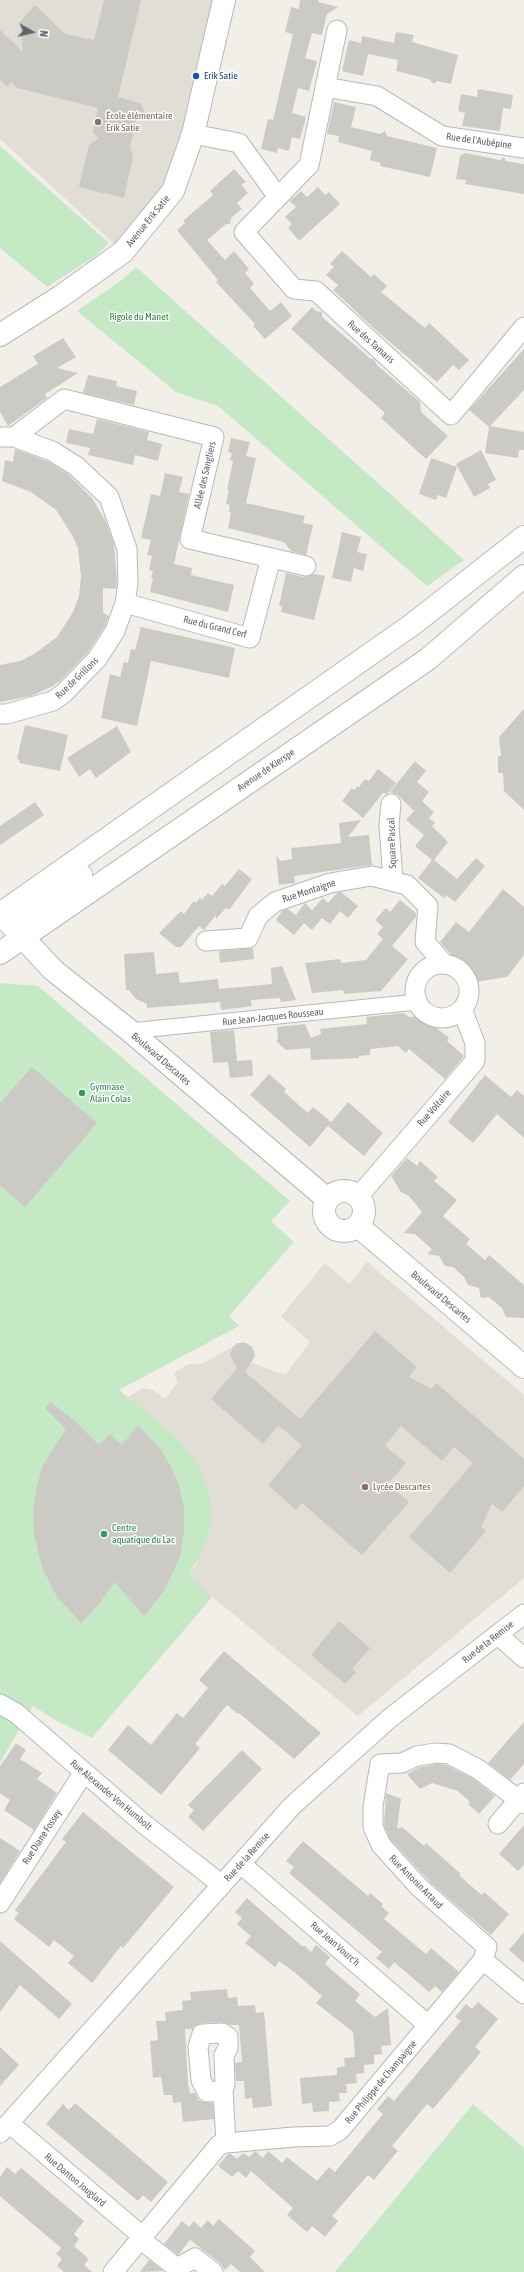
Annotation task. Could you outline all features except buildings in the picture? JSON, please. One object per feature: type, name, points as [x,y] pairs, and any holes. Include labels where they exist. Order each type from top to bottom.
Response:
[{"type":"main road","name":"Avenue Erik Satie","points":[[0,335],[60,297],[123,252],[173,191],[193,134],[224,0]]},
{"type":"main road","points":[[0,914],[413,624],[524,537]]},
{"type":"main road","name":"Avenue de Kierspe","points":[[0,953],[428,659],[524,576]]},
{"type":"main road","points":[[21,938],[29,912],[146,826],[186,783]]},
{"type":"main road","name":"Boulevard Descartes","points":[[0,914],[21,938],[53,970],[130,1031],[327,1200]]},
{"type":"main road","points":[[343,1191],[354,1194],[358,1197],[364,1208],[362,1221],[358,1226],[353,1230],[340,1231],[329,1226],[324,1215],[327,1200],[337,1192],[343,1191]]},
{"type":"main road","name":"Boulevard Descartes","points":[[358,1226],[524,1367]]},
{"type":"street","name":"Rue des Tamaris","points":[[337,30],[310,165],[244,232],[294,289],[316,291],[451,414],[524,327]]},
{"type":"street","name":"Rue de l'Aubépine","points":[[325,87],[377,96],[442,136],[524,148]]},
{"type":"street","points":[[193,134],[238,143],[278,197]]},
{"type":"street","name":"Allée des Sangliers","points":[[7,437],[64,399],[214,437],[190,539],[306,566]]},
{"type":"street","name":"Rue de Grillons","points":[[0,714],[7,714],[53,701],[64,693],[97,659],[115,631],[125,604],[128,582],[127,549],[109,498],[76,466],[52,451],[7,437]]},
{"type":"street","name":"Rue du Grand Cerf","points":[[125,604],[250,638],[270,558]]},
{"type":"street","name":"Square Pascal","points":[[392,804],[389,825],[393,881]]},
{"type":"street","name":"Rue Montaigne","points":[[206,941],[248,938],[258,916],[275,902],[330,883],[372,876],[407,885],[428,906],[425,942],[444,964]]},
{"type":"street","points":[[444,964],[455,968],[462,974],[467,982],[469,992],[462,1009],[448,1018],[439,1018],[422,1010],[417,1002],[414,992],[416,982],[421,974],[435,965],[444,964]]},
{"type":"street","name":"Rue Jean-Jacques Rousseau","points":[[130,1031],[417,1002]]},
{"type":"street","name":"Rue Voltaire","points":[[358,1197],[475,1061],[475,1043],[462,1009]]},
{"type":"street","name":"Rue de la Remise","points":[[4,2128],[292,1806],[390,1718],[524,1614]]},
{"type":"street","points":[[498,1634],[524,1658]]},
{"type":"street","name":"Rue Alexander Von Humbolt","points":[[0,1704],[16,1713],[144,1824],[222,1885]]},
{"type":"street","points":[[360,1745],[380,1764],[402,1763],[417,1756],[436,1753],[449,1754],[478,1769],[522,1799],[498,1824]]},
{"type":"street","name":"Rue Antonin Artaud","points":[[380,1764],[372,1806],[373,1827],[381,1846],[419,1887],[487,1947],[483,1960]]},
{"type":"street","name":"Rue Diane Fossey","points":[[0,1903],[84,1772]]},
{"type":"street","name":"Rue Jean Vourc'h","points":[[241,1864],[428,2025]]},
{"type":"street","points":[[483,1960],[524,1994]]},
{"type":"street","name":"Rue Philippe de Champaigne","points":[[226,2143],[294,2137],[330,2136],[340,2130],[483,1960]]},
{"type":"street","points":[[113,2272],[219,2146],[226,2143],[223,2091]]},
{"type":"street","name":"Rue Danton Jouglard","points":[[4,2128],[141,2238],[177,2270]]},
{"type":"street","points":[[177,2270],[195,2258],[213,2272]]},
{"type":"shaded area","name":"École élémentaire Erik Satie","points":[[0,0],[224,0],[173,191],[123,252],[0,139]]},
{"type":"shaded area","name":"Lycée Descartes","points":[[367,1262],[524,1395],[524,1578],[358,1716],[212,1597],[189,1575],[197,1563],[175,1436],[127,1398],[143,1388],[153,1390],[165,1399],[178,1382],[174,1373],[188,1364],[201,1364],[242,1342],[249,1344],[254,1350],[255,1355],[252,1363],[285,1375],[310,1342],[281,1316],[325,1263],[349,1284]]},
{"type":"green space","points":[[0,146],[109,243],[97,255],[47,287],[0,248]]},
{"type":"green space","name":"Rigole du Manet","points":[[136,267],[464,560],[427,586],[218,406],[176,392],[77,311],[122,280]]},
{"type":"green space","points":[[0,983],[38,986],[290,1201],[271,1221],[294,1242],[229,1316],[239,1326],[119,1390],[175,1436],[191,1455],[203,1474],[210,1499],[211,1522],[205,1545],[189,1575],[212,1597],[92,1738],[57,1721],[33,1706],[0,1763]]},
{"type":"green space","points":[[473,2104],[524,2148],[524,2272],[335,2272]]},
{"type":"place","name":"Erik Satie","points":[[196,76]]},
{"type":"place","name":"École élémentaire Erik Satie","points":[[98,122]]},
{"type":"place","name":"Gymnase Alain Colas","points":[[82,1093]]},
{"type":"place","name":"Lycée Descartes","points":[[365,1487]]},
{"type":"place","name":"Centre aquatique du Lac","points":[[104,1534]]}]
